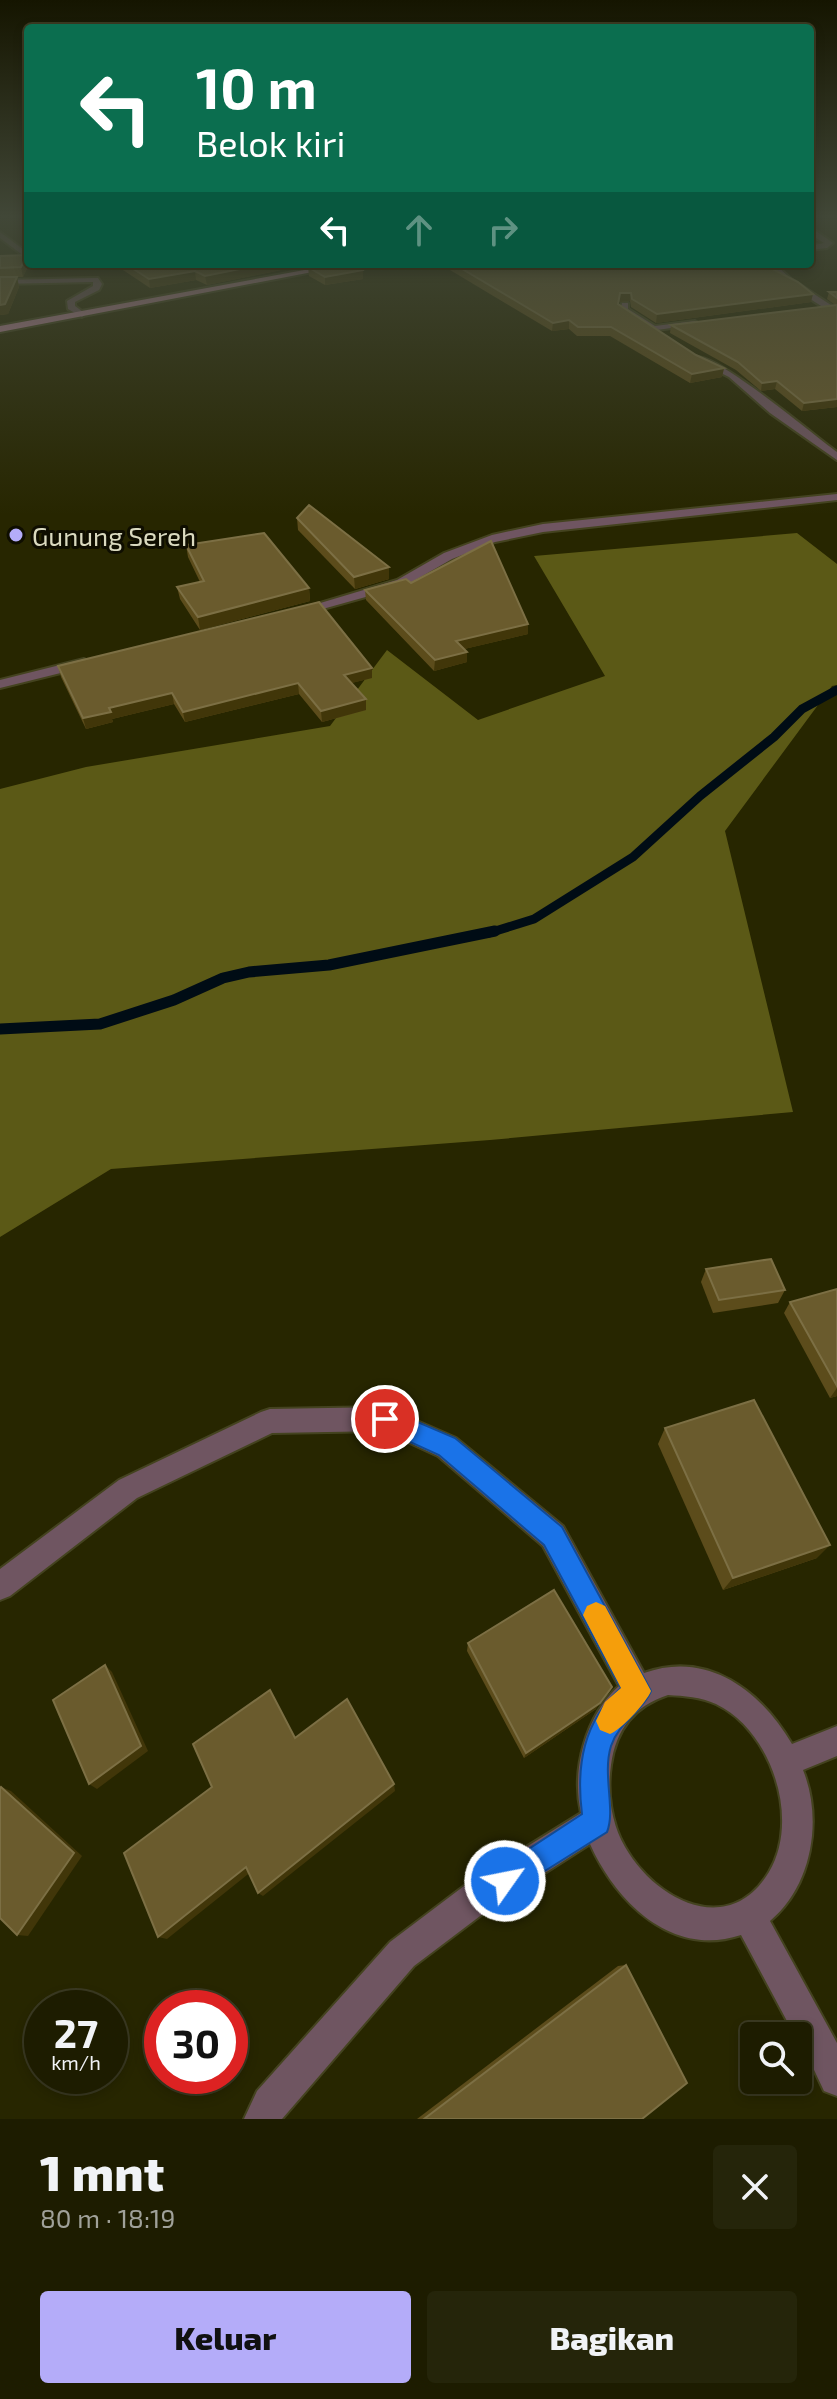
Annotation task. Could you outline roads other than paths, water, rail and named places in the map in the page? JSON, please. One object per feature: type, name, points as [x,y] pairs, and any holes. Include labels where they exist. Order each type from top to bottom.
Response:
[{"type":"main road","points":[[0,329],[66,317]]},
{"type":"street","points":[[634,317],[672,342]]},
{"type":"street","points":[[653,329],[700,323]]},
{"type":"street","points":[[685,350],[732,375],[774,411],[837,457]]},
{"type":"street","points":[[285,615],[401,583],[448,556],[504,536],[597,521],[743,509],[837,497]]},
{"type":"street","points":[[0,684],[98,659]]},
{"type":"street","points":[[0,1586],[128,1489],[270,1421],[385,1419],[447,1447],[553,1536],[638,1691]]},
{"type":"street","points":[[668,1680],[702,1683],[736,1698],[765,1726],[786,1762],[798,1807],[796,1852],[779,1892],[749,1917],[719,1925],[688,1922],[658,1908],[625,1875],[611,1855],[597,1821],[592,1781],[598,1743],[614,1712],[638,1691],[668,1680]]},
{"type":"street","points":[[786,1762],[837,1741]]},
{"type":"street","points":[[262,2119],[270,2104],[402,1954],[480,1895],[597,1821]]},
{"type":"street","points":[[749,1917],[837,2078]]},
{"type":"waterway","points":[[489,933],[534,919],[633,857],[700,796],[774,737],[802,709],[837,690]]},
{"type":"waterway","points":[[0,1029],[100,1024],[174,1000],[223,978],[249,972],[329,965],[495,931]]},
{"type":"place","name":"Gunung Sereh","points":[[16,535]]}]
